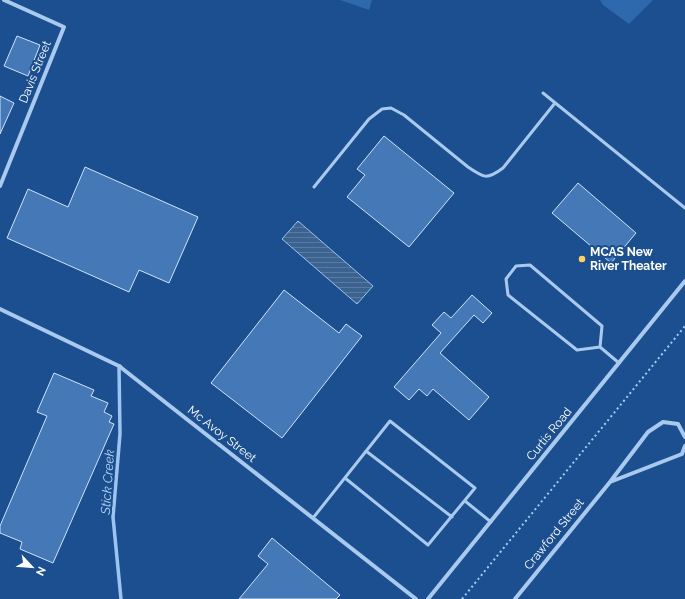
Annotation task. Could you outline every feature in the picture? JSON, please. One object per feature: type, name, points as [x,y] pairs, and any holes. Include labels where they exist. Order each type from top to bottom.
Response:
[{"type":"street","name":"Davis Street","points":[[0,186],[64,27],[4,0]]},
{"type":"street","name":"Curtis Road","points":[[428,599],[685,281]]},
{"type":"street","name":"Mc Avoy Street","points":[[0,309],[119,366],[416,599]]},
{"type":"street","name":"Crawford Street","points":[[515,599],[610,482],[648,432],[663,422],[678,424],[685,437]]},
{"type":"street","name":"Crawford Street","points":[[610,482],[682,454],[685,446]]},
{"type":"lane","points":[[543,93],[685,208]]},
{"type":"lane","points":[[314,187],[369,119],[382,109],[391,108],[404,115],[468,167],[479,174],[486,176],[493,175],[503,168],[555,103]]},
{"type":"lane","points":[[600,347],[602,326],[530,265],[516,266],[506,279],[508,295],[577,350],[600,347],[619,363]]},
{"type":"lane","points":[[314,518],[345,478],[366,451],[390,421],[475,488],[428,545],[345,478]]},
{"type":"lane","points":[[366,451],[452,517]]},
{"type":"lane","points":[[465,501],[491,522]]},
{"type":"path","points":[[462,599],[685,326]]},
{"type":"shaded area","points":[[340,0],[372,0],[369,10]]},
{"type":"shaded area","points":[[600,0],[653,0],[629,24],[603,5]]},
{"type":"shaded area","points":[[298,221],[373,286],[357,304],[282,239]]},
{"type":"building","points":[[17,36],[40,45],[28,76],[4,66]]},
{"type":"building","points":[[0,96],[14,103],[0,134]]},
{"type":"building","points":[[384,136],[454,193],[409,247],[347,197],[365,175],[357,169]]},
{"type":"building","points":[[85,167],[198,217],[169,283],[139,270],[129,292],[7,238],[28,189],[68,207]]},
{"type":"building","points":[[578,183],[636,233],[611,263],[552,213]]},
{"type":"building","points":[[284,290],[339,333],[346,324],[362,336],[282,438],[211,383]]},
{"type":"building","points":[[472,295],[492,313],[483,323],[474,315],[440,353],[489,397],[469,420],[433,389],[427,396],[419,389],[409,400],[394,387],[441,333],[432,325],[444,312],[451,318]]},
{"type":"building","points":[[54,373],[94,390],[91,396],[108,403],[104,412],[112,416],[109,422],[114,424],[53,563],[20,549],[22,542],[0,533],[0,526],[47,416],[37,412]]},
{"type":"building","points":[[272,538],[340,595],[336,599],[239,599],[268,564],[258,556]]},
{"type":"waterway","name":"Stick Creek","points":[[120,366],[120,434],[113,517],[121,599]]},
{"type":"place","name":"MCAS New River Theater","points":[[582,259]]}]
